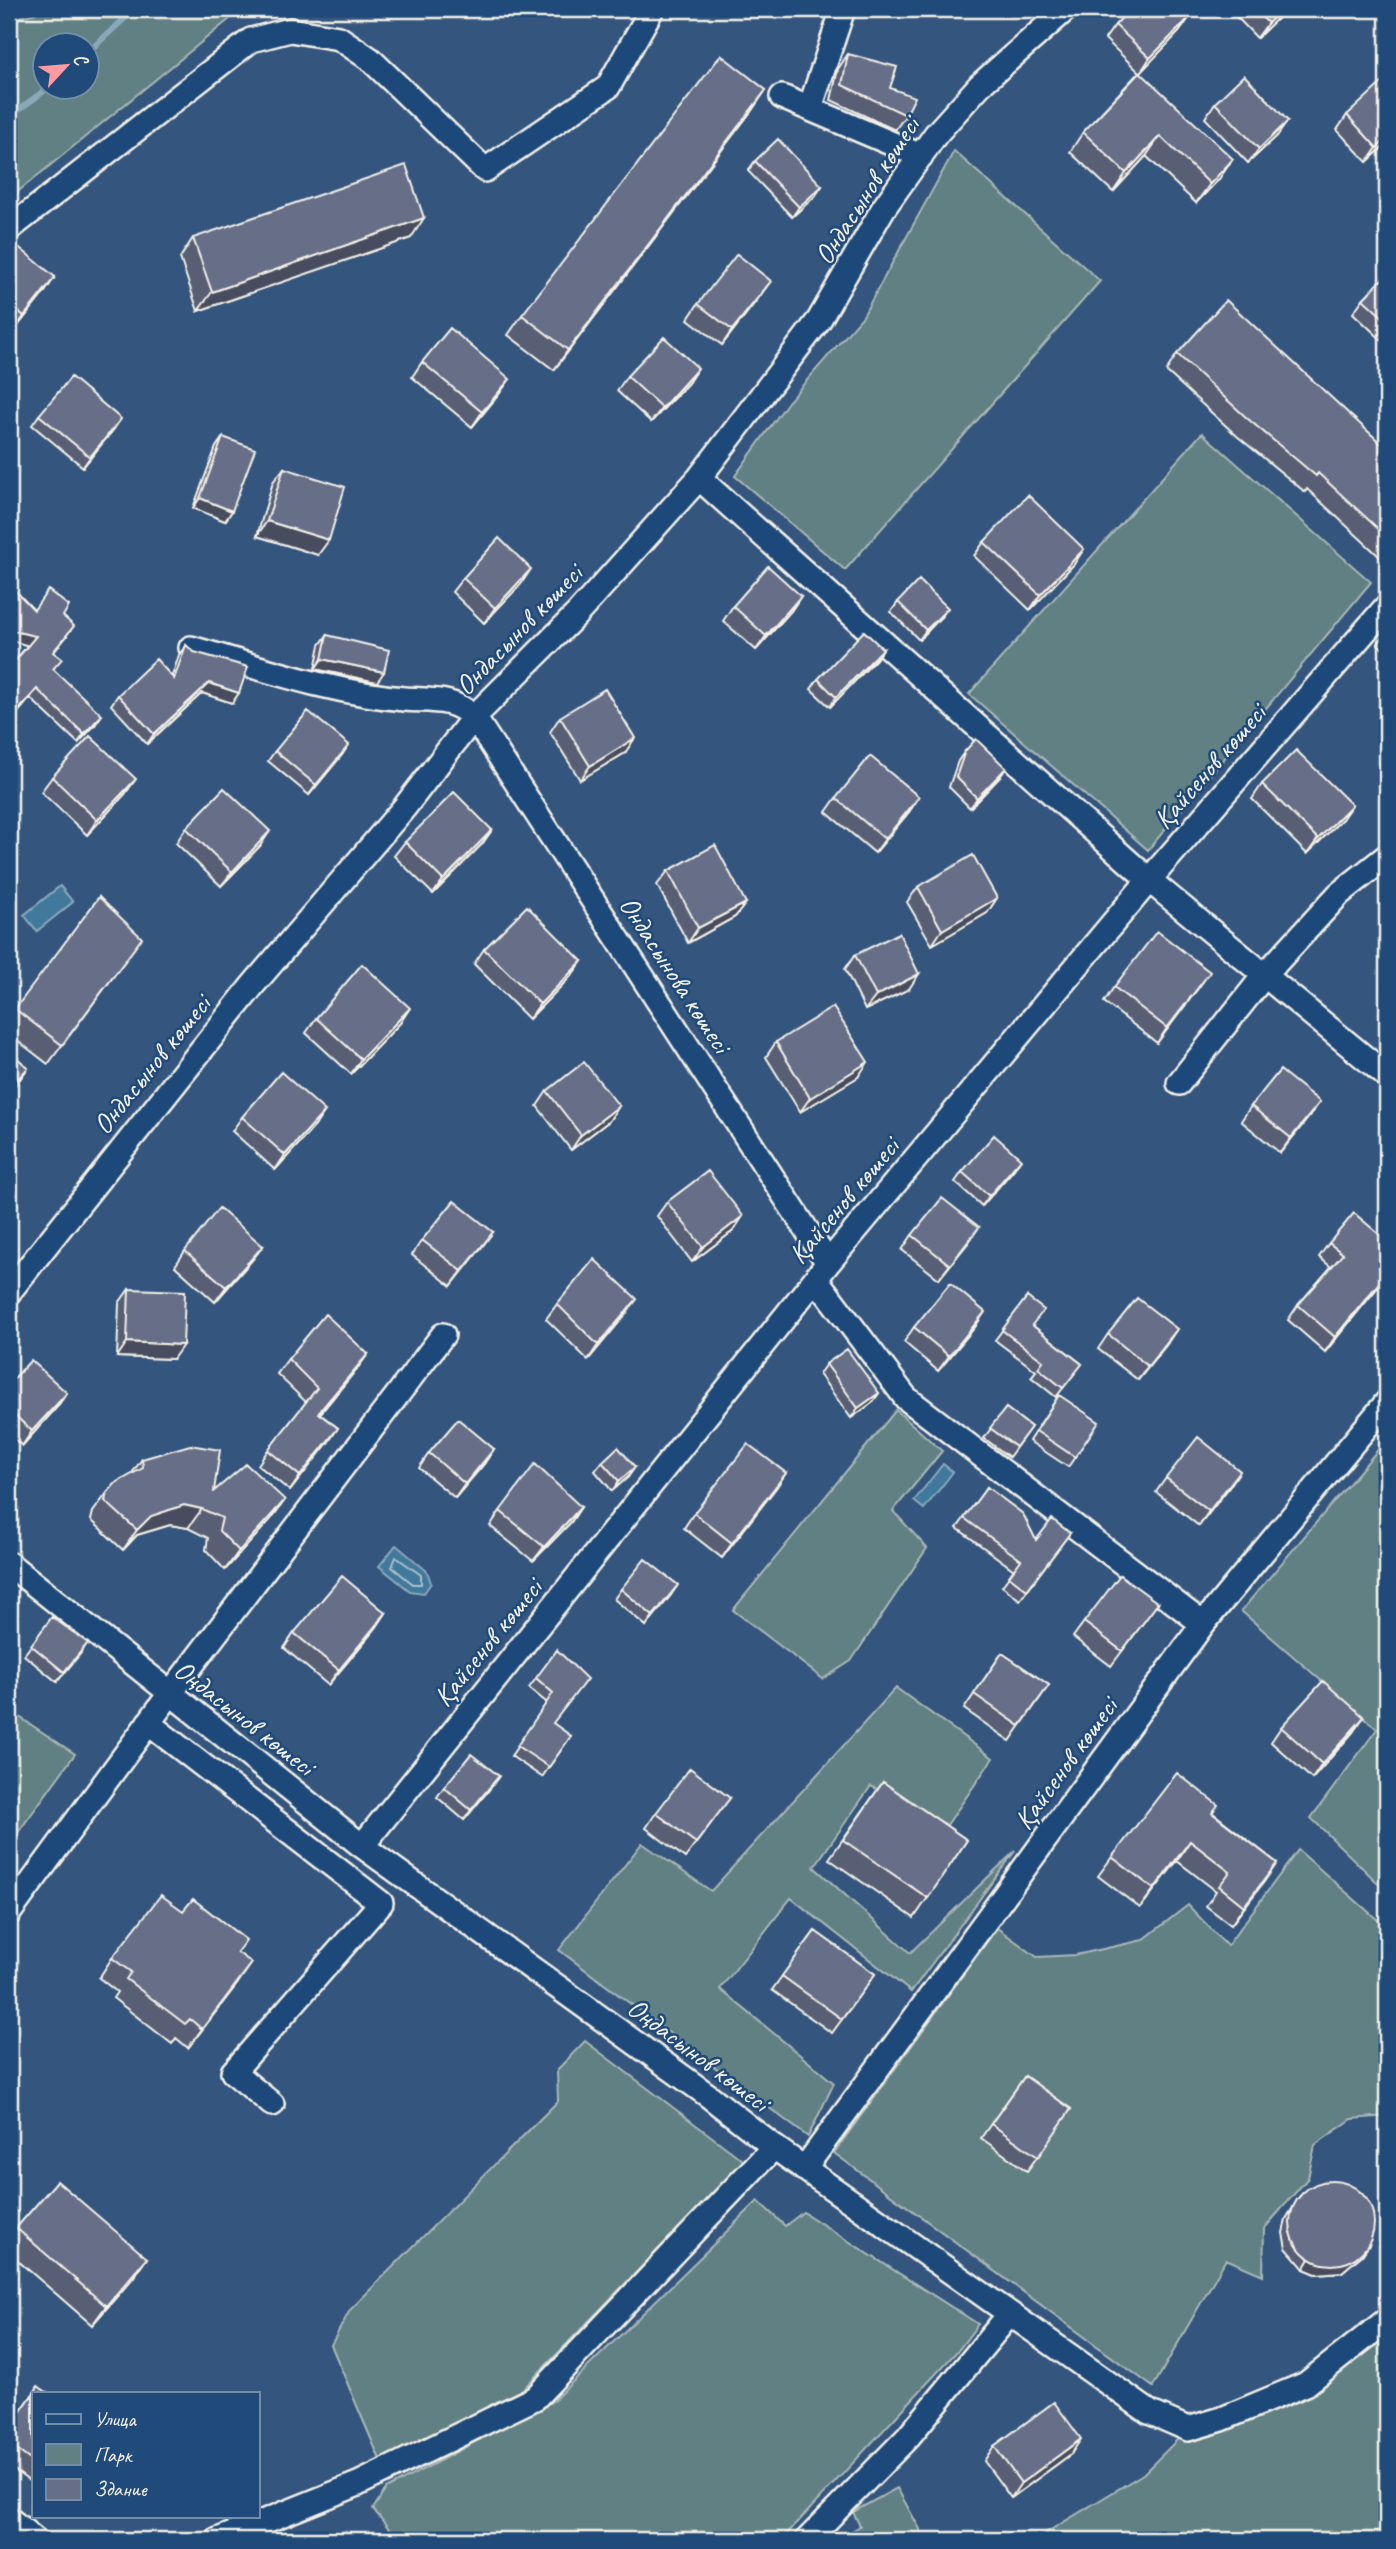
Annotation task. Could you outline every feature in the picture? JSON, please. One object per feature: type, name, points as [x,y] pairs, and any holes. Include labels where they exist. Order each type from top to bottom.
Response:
[{"type":"street","points":[[9,229],[251,40],[290,30],[339,38],[370,59],[485,170],[608,87],[652,9]]},
{"type":"street","points":[[810,108],[843,9]]},
{"type":"street","name":"Ондасынов көшесі","points":[[9,1292],[253,985],[404,808],[474,717],[576,615],[699,478],[819,320],[883,209],[921,156],[980,85],[1066,9]]},
{"type":"street","points":[[782,97],[921,156]]},
{"type":"street","points":[[699,478],[1149,880],[1263,977],[1387,1076]]},
{"type":"street","name":"Қайсенов көшесі","points":[[362,1846],[822,1271],[1149,880],[1387,606]]},
{"type":"street","points":[[191,648],[322,686],[383,697],[459,704],[474,717]]},
{"type":"street","name":"Ондасынова көшесі","points":[[474,717],[822,1271],[906,1398],[1203,1624]]},
{"type":"street","points":[[1178,1083],[1263,977],[1339,894],[1387,856]]},
{"type":"street","points":[[9,1913],[169,1695],[443,1335]]},
{"type":"street","name":"Қайсенов көшесі","points":[[804,2169],[1203,1624],[1387,1402]]},
{"type":"street","name":"Оңдасынов көшесі","points":[[9,1564],[169,1695],[362,1846],[709,2096],[804,2169],[1149,2412],[1188,2429],[1222,2419],[1306,2384],[1387,2320]]},
{"type":"street","points":[[148,1723],[381,1903],[233,2072],[272,2105]]},
{"type":"street","points":[[218,2540],[358,2484],[535,2398],[774,2147]]},
{"type":"street","points":[[807,2540],[834,2530],[1009,2315]]},
{"type":"street","points":[[9,2519],[35,2540]]},
{"type":"green space","points":[[39,9],[242,9],[9,199],[9,20],[36,13]]},
{"type":"green space","points":[[954,151],[1100,281],[845,570],[735,476],[788,402],[863,316]]},
{"type":"green space","points":[[1202,433],[1371,582],[1148,850],[969,694]]},
{"type":"green space","points":[[896,1410],[942,1451],[893,1511],[927,1548],[851,1661],[823,1679],[733,1610]]},
{"type":"green space","points":[[1387,1439],[1387,1892],[1311,1818],[1377,1729],[1241,1611]]},
{"type":"green space","points":[[896,1688],[993,1758],[947,1825],[871,1786],[814,1867],[910,1953],[1015,1851],[911,1992],[791,1898],[720,1989],[834,2083],[808,2137],[559,1950],[642,1843],[711,1891]]},
{"type":"green space","points":[[9,1710],[75,1754],[9,1845]]},
{"type":"green space","points":[[1298,1850],[1387,1928],[1387,2116],[1352,2119],[1315,2145],[1308,2178],[1264,2229],[1263,2275],[1226,2259],[1153,2387],[834,2153],[997,1928],[1037,1957],[1076,1955],[1143,1940],[1188,1905],[1227,1946]]},
{"type":"green space","points":[[585,2041],[744,2161],[523,2389],[381,2462],[331,2345],[350,2310],[558,2101],[557,2070]]},
{"type":"green space","points":[[758,2201],[785,2226],[803,2212],[978,2324],[960,2348],[785,2536],[776,2540],[398,2540],[373,2509],[386,2489],[553,2401]]},
{"type":"green space","points":[[1387,2320],[1387,2540],[1034,2540],[1143,2474],[1188,2429],[1306,2384]]},
{"type":"green space","points":[[897,2488],[926,2540],[853,2540],[849,2533],[860,2526],[853,2512]]},
{"type":"water","points":[[60,886],[73,902],[37,931],[24,915]]},
{"type":"water","points":[[943,1464],[953,1472],[924,1509],[914,1501]]},
{"type":"water","points":[[396,1545],[427,1571],[431,1583],[424,1593],[410,1591],[379,1566]]},
{"type":"building","points":[[1130,9],[1180,9],[1189,18],[1150,58],[1115,25]]},
{"type":"building","points":[[1254,9],[1282,9],[1268,23]]},
{"type":"building","points":[[848,54],[897,67],[890,88],[915,97],[906,115],[842,85]]},
{"type":"building","points":[[721,55],[766,90],[568,350],[522,315]]},
{"type":"building","points":[[1140,72],[1233,159],[1210,184],[1160,136],[1126,173],[1083,132]]},
{"type":"building","points":[[1244,75],[1288,121],[1259,149],[1215,103]]},
{"type":"building","points":[[1387,78],[1387,138],[1377,148],[1347,115]]},
{"type":"building","points":[[778,139],[822,186],[799,207],[755,161]]},
{"type":"building","points":[[406,165],[424,218],[212,292],[193,238]]},
{"type":"building","points":[[16,245],[55,277],[24,316],[9,304],[9,254]]},
{"type":"building","points":[[737,254],[771,281],[732,330],[698,304]]},
{"type":"building","points":[[1387,274],[1387,321],[1363,299]]},
{"type":"building","points":[[1226,300],[1387,449],[1387,537],[1318,473],[1316,476],[1248,419],[1177,354]]},
{"type":"building","points":[[450,328],[510,379],[482,412],[422,362]]},
{"type":"building","points":[[664,337],[698,368],[662,408],[627,376]]},
{"type":"building","points":[[71,377],[121,419],[90,457],[39,415]]},
{"type":"building","points":[[223,437],[255,449],[232,511],[200,498]]},
{"type":"building","points":[[284,468],[345,487],[329,540],[267,521]]},
{"type":"building","points":[[1028,495],[1084,549],[1040,595],[984,542]]},
{"type":"building","points":[[499,538],[531,569],[495,608],[463,578]]},
{"type":"building","points":[[768,566],[801,596],[766,636],[733,606]]},
{"type":"building","points":[[919,580],[948,608],[926,630],[898,602]]},
{"type":"building","points":[[9,584],[34,610],[48,590],[69,606],[63,616],[74,626],[53,652],[62,659],[53,669],[102,715],[84,734],[37,689],[17,712],[9,706],[9,668],[36,636],[9,630]]},
{"type":"building","points":[[864,631],[883,649],[836,697],[818,679]]},
{"type":"building","points":[[327,635],[389,650],[384,672],[322,659]]},
{"type":"building","points":[[186,645],[194,652],[248,667],[239,693],[209,683],[154,734],[118,695],[156,659],[174,679]]},
{"type":"building","points":[[605,689],[635,738],[590,766],[560,717]]},
{"type":"building","points":[[308,711],[349,745],[316,785],[275,751]]},
{"type":"building","points":[[90,736],[136,779],[97,820],[52,777]]},
{"type":"building","points":[[976,739],[1006,768],[977,798],[956,777],[965,751]]},
{"type":"building","points":[[1296,750],[1352,805],[1318,839],[1262,784]]},
{"type":"building","points":[[870,756],[919,797],[885,839],[836,798]]},
{"type":"building","points":[[224,788],[270,831],[232,872],[186,828]]},
{"type":"building","points":[[454,792],[492,830],[443,880],[405,842]]},
{"type":"building","points":[[715,845],[746,903],[698,928],[668,871]]},
{"type":"building","points":[[973,855],[997,898],[942,930],[918,887]]},
{"type":"building","points":[[99,897],[142,938],[62,1045],[15,1009]]},
{"type":"building","points":[[527,906],[582,961],[540,1004],[484,949]]},
{"type":"building","points":[[1157,931],[1210,972],[1167,1028],[1114,987]]},
{"type":"building","points":[[899,933],[919,974],[876,996],[855,955]]},
{"type":"building","points":[[362,964],[410,1008],[361,1059],[316,1018]]},
{"type":"building","points":[[833,1007],[868,1062],[810,1098],[776,1042]]},
{"type":"building","points":[[9,1050],[28,1068],[9,1088]]},
{"type":"building","points":[[584,1062],[619,1106],[581,1135],[547,1091]]},
{"type":"building","points":[[1280,1070],[1320,1102],[1291,1138],[1251,1106]]},
{"type":"building","points":[[281,1072],[325,1111],[285,1155],[242,1117]]},
{"type":"building","points":[[994,1135],[1021,1159],[989,1196],[962,1172]]},
{"type":"building","points":[[708,1171],[743,1216],[703,1247],[667,1202]]},
{"type":"building","points":[[942,1198],[979,1227],[950,1265],[912,1235]]},
{"type":"building","points":[[454,1201],[493,1232],[462,1271],[422,1240]]},
{"type":"building","points":[[219,1208],[263,1246],[226,1287],[185,1251]]},
{"type":"building","points":[[1354,1213],[1387,1241],[1387,1273],[1335,1337],[1298,1305],[1343,1254],[1329,1243]]},
{"type":"building","points":[[594,1259],[637,1299],[598,1345],[557,1304]]},
{"type":"building","points":[[950,1283],[985,1312],[949,1356],[914,1327]]},
{"type":"building","points":[[129,1289],[185,1291],[183,1345],[127,1342]]},
{"type":"building","points":[[1027,1297],[1044,1310],[1032,1325],[1082,1364],[1063,1388],[1038,1368],[1043,1361],[1002,1330]]},
{"type":"building","points":[[1137,1298],[1177,1329],[1148,1366],[1108,1334]]},
{"type":"building","points":[[325,1314],[368,1354],[318,1413],[338,1428],[300,1476],[268,1450],[317,1388],[288,1359]]},
{"type":"building","points":[[847,1349],[879,1393],[858,1408],[826,1364]]},
{"type":"building","points":[[31,1360],[67,1393],[32,1431],[9,1410],[9,1384]]},
{"type":"building","points":[[1059,1395],[1099,1422],[1075,1457],[1036,1431]]},
{"type":"building","points":[[1006,1408],[1031,1427],[1016,1447],[990,1428]]},
{"type":"building","points":[[458,1419],[494,1449],[465,1484],[429,1453]]},
{"type":"building","points":[[1198,1437],[1240,1471],[1209,1511],[1166,1478]]},
{"type":"building","points":[[748,1444],[786,1473],[732,1543],[694,1513]]},
{"type":"building","points":[[190,1445],[220,1450],[214,1491],[246,1464],[285,1500],[239,1551],[219,1531],[222,1518],[202,1509],[184,1505],[151,1516],[137,1530],[105,1501],[107,1493],[116,1483],[143,1468],[142,1459]]},
{"type":"building","points":[[618,1447],[635,1467],[619,1481],[602,1462]]},
{"type":"building","points":[[535,1464],[581,1507],[544,1547],[500,1511]]},
{"type":"building","points":[[987,1487],[1023,1514],[1036,1540],[1052,1519],[1070,1533],[1027,1590],[1009,1576],[1021,1560],[964,1518]]},
{"type":"building","points":[[645,1559],[678,1585],[653,1616],[621,1589]]},
{"type":"building","points":[[1120,1575],[1158,1603],[1122,1651],[1084,1622]]},
{"type":"building","points":[[342,1576],[386,1613],[339,1670],[294,1633]]},
{"type":"building","points":[[52,1617],[88,1643],[64,1672],[31,1645]]},
{"type":"building","points":[[557,1650],[587,1679],[553,1723],[571,1736],[549,1767],[517,1746],[553,1693],[536,1678]]},
{"type":"building","points":[[1002,1653],[1049,1685],[1020,1726],[974,1694]]},
{"type":"building","points":[[1323,1681],[1364,1717],[1322,1764],[1281,1727]]},
{"type":"building","points":[[471,1754],[499,1776],[471,1810],[444,1787]]},
{"type":"building","points":[[690,1768],[730,1798],[696,1843],[656,1813]]},
{"type":"building","points":[[1177,1773],[1218,1805],[1212,1813],[1277,1863],[1244,1906],[1219,1886],[1230,1872],[1190,1841],[1154,1889],[1112,1857]]},
{"type":"building","points":[[883,1782],[967,1840],[928,1898],[843,1840]]},
{"type":"building","points":[[161,1895],[183,1911],[193,1899],[246,1940],[237,1952],[252,1963],[202,2029],[190,2019],[185,2024],[126,1979],[131,1972],[112,1958]]},
{"type":"building","points":[[815,1931],[875,1974],[842,2019],[782,1976]]},
{"type":"building","points":[[1025,2076],[1071,2109],[1038,2157],[991,2124]]},
{"type":"building","points":[[57,2181],[147,2258],[106,2306],[16,2228]]},
{"type":"building","points":[[1332,2181],[1355,2188],[1367,2200],[1374,2223],[1367,2246],[1355,2258],[1332,2265],[1309,2258],[1297,2246],[1290,2223],[1297,2200],[1309,2188]]},
{"type":"building","points":[[38,2386],[47,2392],[35,2392]]},
{"type":"building","points":[[32,2395],[32,2461],[9,2444],[9,2428]]},
{"type":"building","points":[[1054,2402],[1081,2439],[1021,2483],[994,2446]]},
{"type":"building","points":[[346,2531],[350,2540],[324,2540]]},
{"type":"waterway","points":[[102,39],[135,9]]},
{"type":"waterway","points":[[9,117],[32,100]]}]
